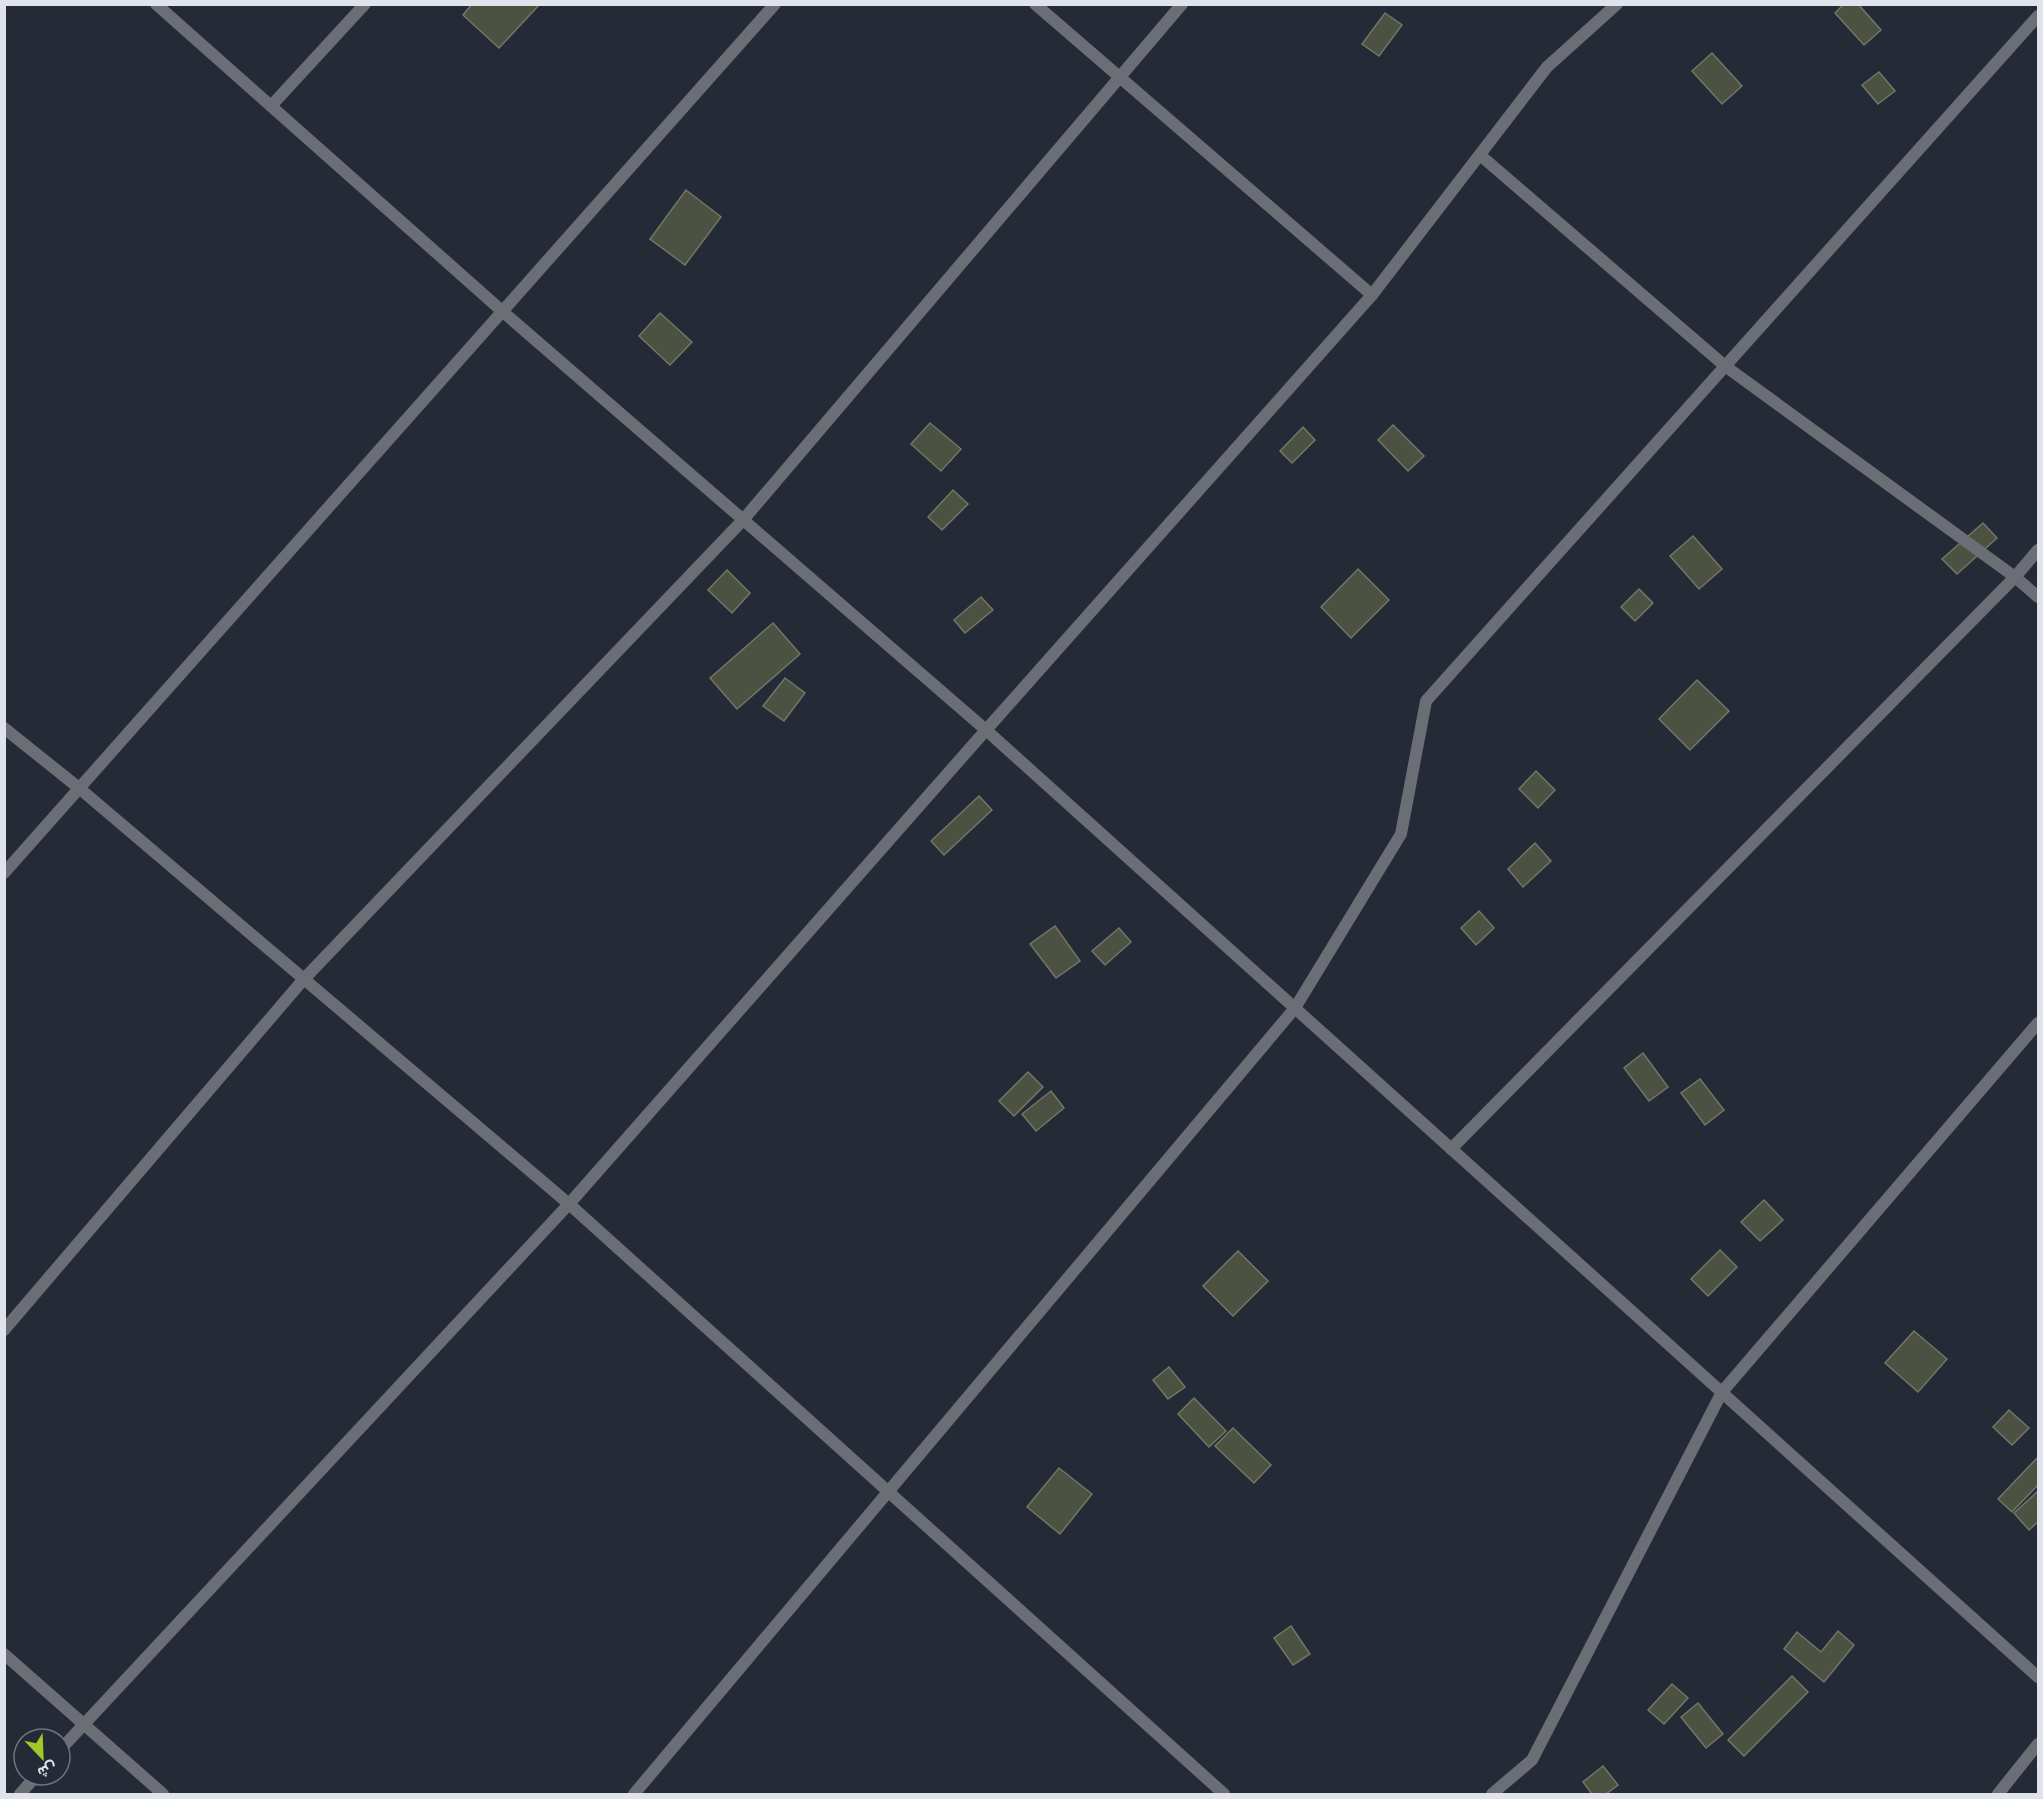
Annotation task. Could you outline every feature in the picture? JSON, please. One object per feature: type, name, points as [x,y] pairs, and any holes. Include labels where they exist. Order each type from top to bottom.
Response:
[{"type":"street","points":[[156,4],[502,311],[986,730],[2038,1677]]},
{"type":"street","points":[[271,106],[365,4]]},
{"type":"street","points":[[4,873],[775,4]]},
{"type":"street","points":[[1035,4],[1372,295]]},
{"type":"street","points":[[4,1330],[303,980],[743,520],[1182,4]]},
{"type":"street","points":[[72,1737],[569,1204],[1372,295],[1547,67],[1617,4]]},
{"type":"street","points":[[634,1794],[1295,1008],[1401,834],[1426,701],[2038,16]]},
{"type":"street","points":[[1480,155],[1725,366],[2015,577],[2038,597]]},
{"type":"street","points":[[1451,1149],[2015,577],[2038,550]]},
{"type":"street","points":[[4,728],[79,788],[569,1204],[1224,1794]]},
{"type":"street","points":[[1492,1794],[1532,1760],[1722,1392],[2038,1023]]},
{"type":"street","points":[[4,1654],[163,1794]]},
{"type":"street","points":[[1998,1794],[2038,1744]]},
{"type":"building","points":[[472,4],[540,4],[499,48],[463,15]]},
{"type":"building","points":[[1844,4],[1858,4],[1881,30],[1864,45],[1835,13]]},
{"type":"building","points":[[1385,13],[1402,25],[1379,56],[1362,44]]},
{"type":"building","points":[[1712,53],[1742,86],[1722,104],[1692,71]]},
{"type":"building","points":[[1879,72],[1895,91],[1878,104],[1862,85]]},
{"type":"building","points":[[686,190],[721,217],[685,265],[650,239]]},
{"type":"building","points":[[660,313],[692,342],[670,365],[639,336]]},
{"type":"building","points":[[930,423],[961,449],[941,471],[911,444]]},
{"type":"building","points":[[1393,425],[1424,456],[1408,471],[1378,440]]},
{"type":"building","points":[[1303,427],[1315,440],[1292,463],[1280,451]]},
{"type":"building","points":[[953,490],[968,504],[942,530],[928,517]]},
{"type":"building","points":[[1983,523],[1997,538],[1957,574],[1942,559]]},
{"type":"building","points":[[1693,536],[1722,569],[1699,589],[1670,556]]},
{"type":"building","points":[[1358,569],[1389,600],[1351,638],[1321,607]]},
{"type":"building","points":[[727,570],[750,593],[732,613],[708,590]]},
{"type":"building","points":[[1639,589],[1653,603],[1635,621],[1621,607]]},
{"type":"building","points":[[981,597],[993,610],[965,633],[954,620]]},
{"type":"building","points":[[773,623],[800,654],[737,709],[710,678]]},
{"type":"building","points":[[785,678],[805,693],[784,721],[763,706]]},
{"type":"building","points":[[1697,680],[1729,711],[1690,750],[1659,719]]},
{"type":"building","points":[[1536,771],[1555,790],[1538,808],[1519,789]]},
{"type":"building","points":[[979,796],[992,810],[944,855],[931,841]]},
{"type":"building","points":[[1535,843],[1551,861],[1523,887],[1508,869]]},
{"type":"building","points":[[1479,911],[1494,928],[1476,945],[1461,928]]},
{"type":"building","points":[[1055,926],[1080,961],[1056,978],[1030,944]]},
{"type":"building","points":[[1119,928],[1131,942],[1105,965],[1092,951]]},
{"type":"building","points":[[1643,1053],[1668,1087],[1649,1101],[1624,1068]]},
{"type":"building","points":[[1028,1072],[1043,1087],[1014,1116],[999,1101]]},
{"type":"building","points":[[1700,1079],[1724,1110],[1705,1125],[1681,1093]]},
{"type":"building","points":[[1051,1091],[1064,1108],[1036,1131],[1022,1114]]},
{"type":"building","points":[[1764,1200],[1783,1220],[1760,1241],[1741,1222]]},
{"type":"building","points":[[1720,1250],[1737,1267],[1708,1296],[1691,1279]]},
{"type":"building","points":[[1238,1251],[1268,1281],[1233,1316],[1203,1286]]},
{"type":"building","points":[[1914,1331],[1947,1359],[1918,1392],[1885,1363]]},
{"type":"building","points":[[1169,1367],[1185,1387],[1168,1399],[1153,1380]]},
{"type":"building","points":[[1194,1398],[1226,1431],[1209,1447],[1178,1414]]},
{"type":"building","points":[[2009,1410],[2029,1428],[2012,1445],[1993,1427]]},
{"type":"building","points":[[1233,1428],[1271,1465],[1254,1483],[1215,1446]]},
{"type":"building","points":[[2038,1457],[2038,1485],[2012,1512],[1998,1499]]},
{"type":"building","points":[[1059,1468],[1092,1494],[1060,1534],[1027,1507]]},
{"type":"building","points":[[2038,1491],[2038,1522],[2029,1530],[2014,1513]]},
{"type":"building","points":[[1291,1626],[1310,1654],[1293,1665],[1274,1638]]},
{"type":"building","points":[[1838,1631],[1854,1645],[1824,1682],[1784,1649],[1797,1632],[1821,1652]]},
{"type":"building","points":[[1792,1676],[1808,1692],[1744,1756],[1728,1740]]},
{"type":"building","points":[[1672,1684],[1688,1698],[1664,1724],[1648,1710]]},
{"type":"building","points":[[1698,1703],[1723,1734],[1706,1748],[1681,1717]]},
{"type":"building","points":[[1603,1766],[1618,1785],[1606,1794],[1592,1794],[1583,1782]]}]
